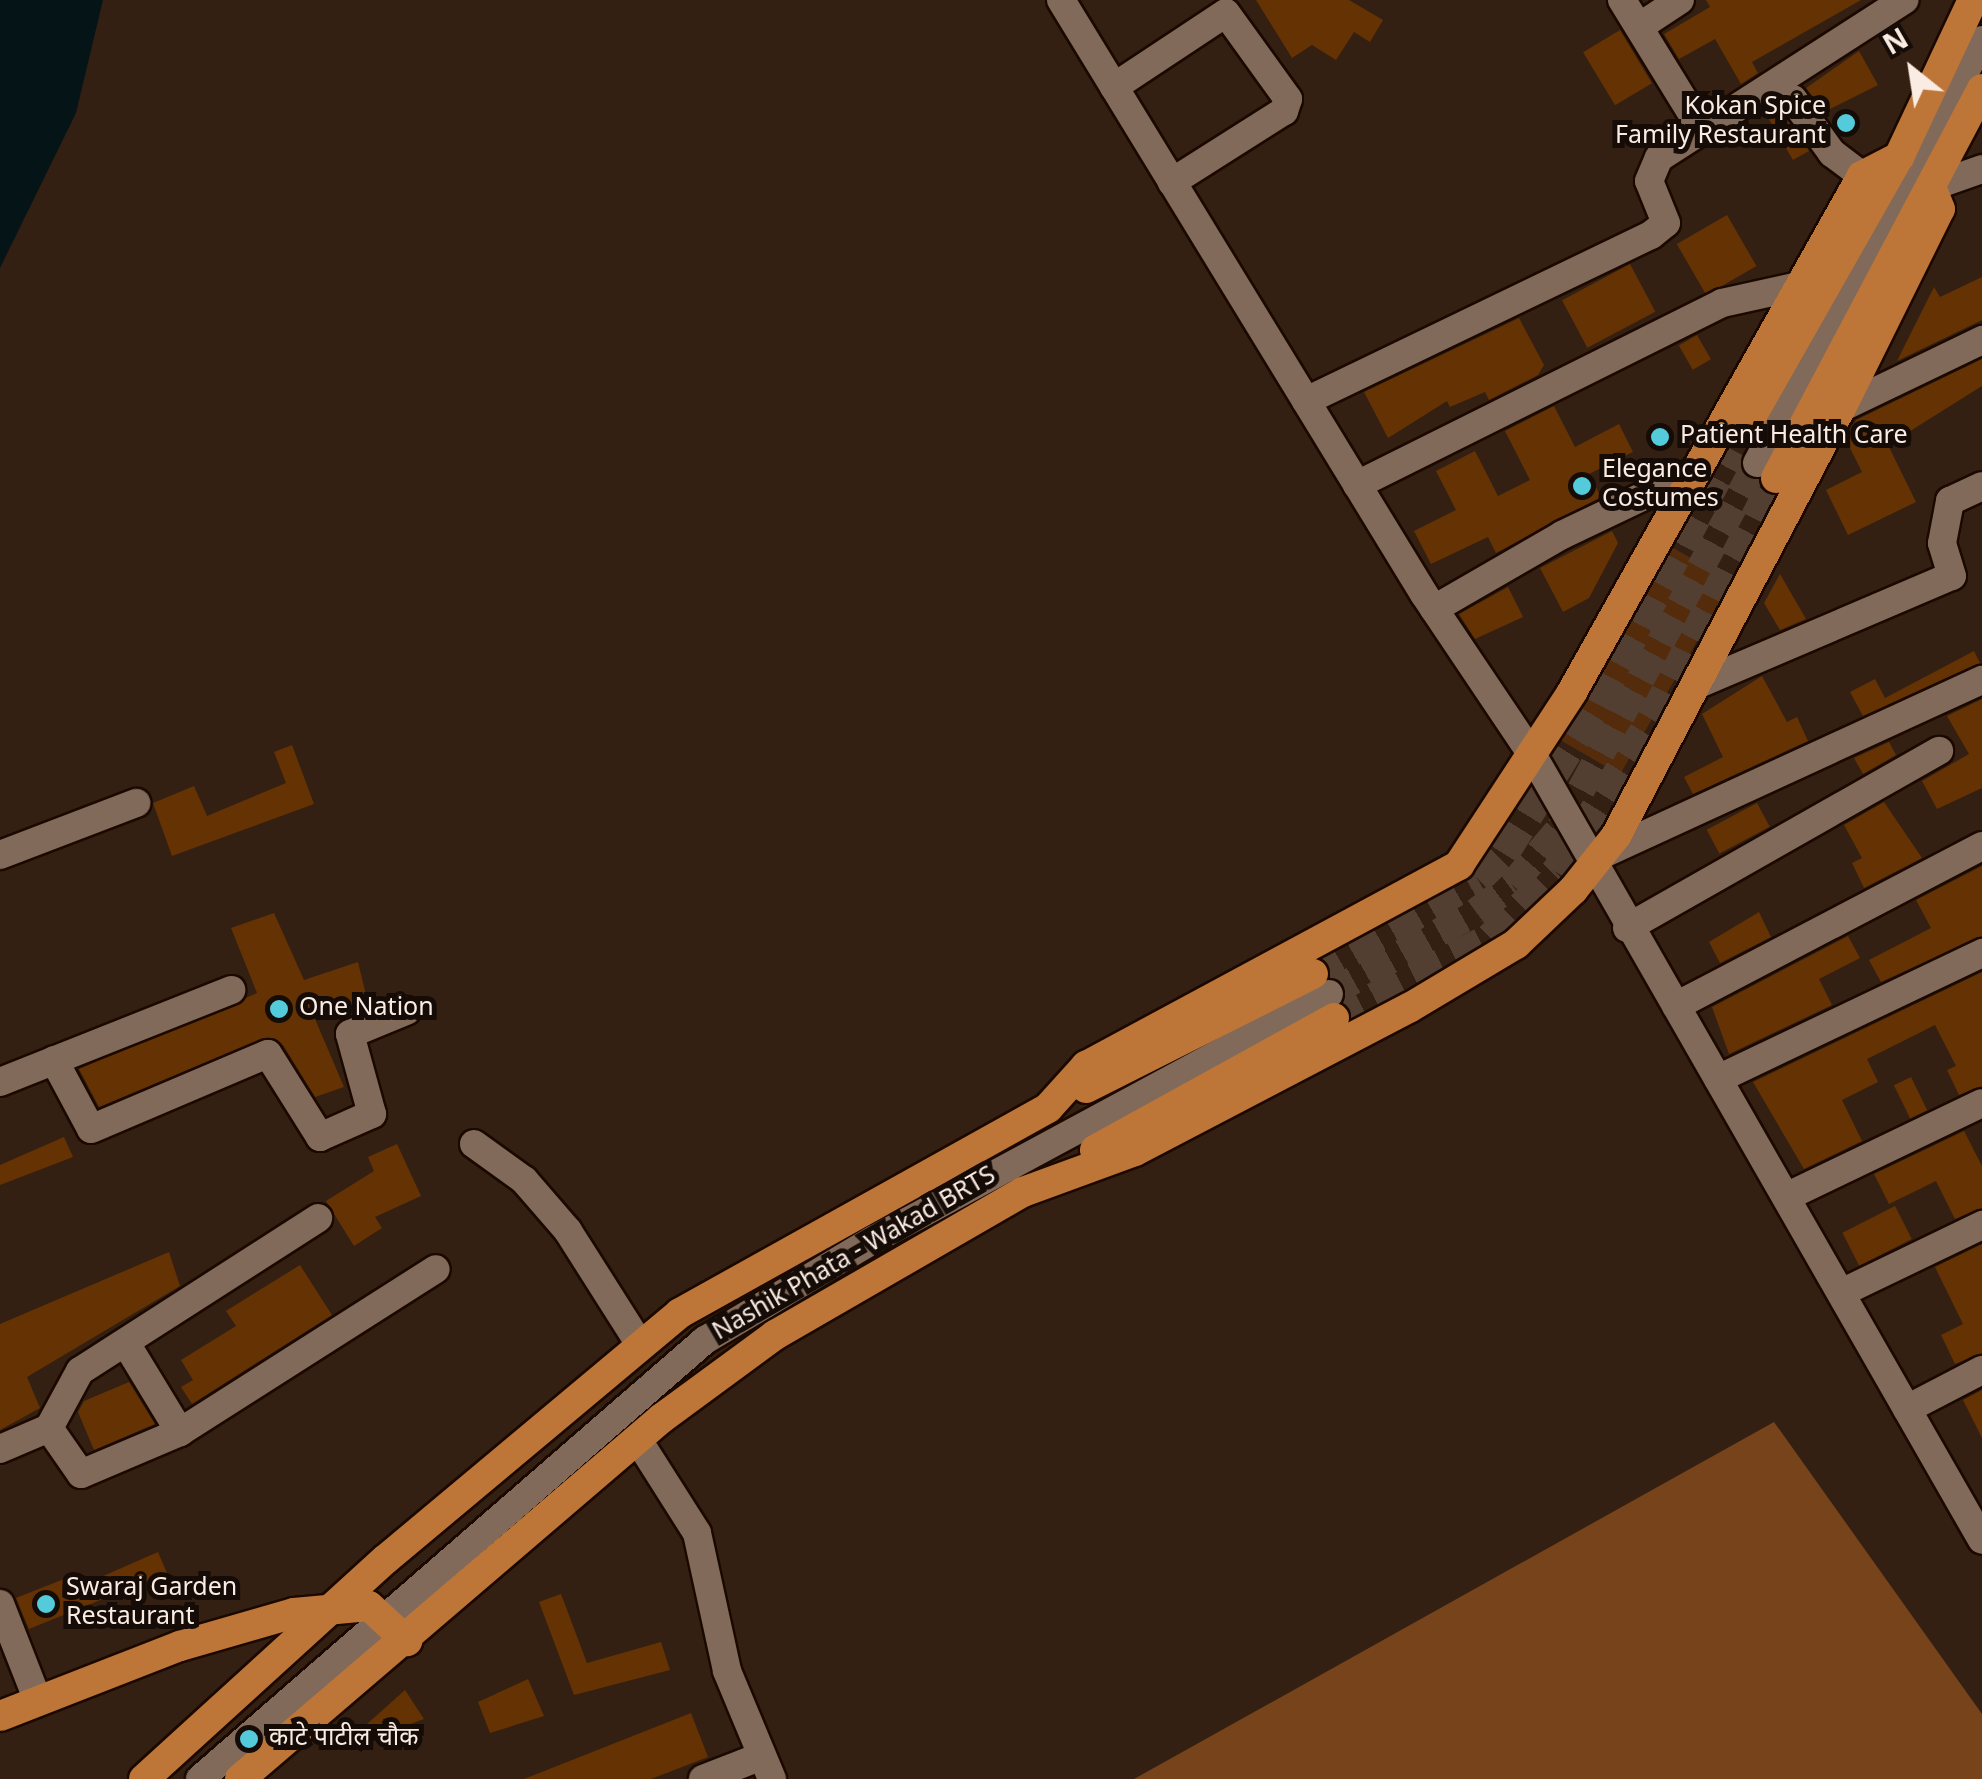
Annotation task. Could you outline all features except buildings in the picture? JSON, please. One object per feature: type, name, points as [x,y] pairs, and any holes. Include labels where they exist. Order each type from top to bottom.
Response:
[{"type":"main road","points":[[1755,464],[1973,0]]},
{"type":"main road","points":[[1755,464],[1930,186],[1982,89]]},
{"type":"main road","points":[[1048,1108],[1086,1066],[1459,865],[1533,756],[1862,176],[1899,157]]},
{"type":"main road","points":[[1023,1192],[1135,1151],[1408,1008],[1516,944],[1597,859],[1696,686],[1842,408],[1940,209],[1930,186]]},
{"type":"main road","points":[[144,1779],[337,1606],[680,1313],[1048,1108],[1325,995]]},
{"type":"main road","points":[[240,1779],[398,1629],[775,1335],[1023,1192],[1325,995]]},
{"type":"main road","points":[[0,1716],[254,1622],[337,1606],[370,1606],[398,1629]]},
{"type":"street","points":[[1061,0],[1434,609],[1597,859],[1627,928],[1676,1006],[1982,1540]]},
{"type":"street","points":[[1622,0],[1702,130]]},
{"type":"street","points":[[1638,26],[1680,0]]},
{"type":"street","points":[[1306,402],[1651,235],[1666,224],[1650,169],[1702,130],[1904,0]]},
{"type":"street","points":[[1114,88],[1226,13],[1288,99],[1284,111],[1172,182]]},
{"type":"street","points":[[1755,464],[1982,40]]},
{"type":"street","points":[[1793,99],[1832,153],[1862,176]]},
{"type":"street","points":[[1930,186],[1982,169]]},
{"type":"street","points":[[1357,485],[1722,303],[1799,286]]},
{"type":"street","points":[[1842,408],[1982,340]]},
{"type":"street","points":[[1434,609],[1562,535],[1698,470]]},
{"type":"street","points":[[1696,686],[1952,576],[1942,542],[1950,500],[1982,486]]},
{"type":"street","points":[[1597,859],[1982,680]]},
{"type":"street","points":[[1627,928],[1939,751]]},
{"type":"street","points":[[0,855],[136,804]]},
{"type":"street","points":[[1676,1006],[1982,846]]},
{"type":"street","points":[[1718,1079],[1982,953]]},
{"type":"street","points":[[0,1082],[231,990]]},
{"type":"street","name":"Nashik Phata - Wakad BRTS","points":[[200,1779],[398,1629],[706,1340],[873,1240],[1325,995]]},
{"type":"street","points":[[54,1060],[91,1129],[273,1055],[320,1137],[372,1114],[350,1034],[406,1011]]},
{"type":"street","points":[[1786,1197],[1982,1103]]},
{"type":"street","points":[[474,1144],[524,1180],[568,1231],[641,1346]]},
{"type":"street","points":[[0,1450],[50,1428],[67,1383],[318,1218]]},
{"type":"street","points":[[1841,1293],[1982,1225]]},
{"type":"street","points":[[50,1428],[80,1474],[180,1432],[436,1269]]},
{"type":"street","points":[[126,1345],[180,1432]]},
{"type":"street","points":[[1907,1409],[1982,1370]]},
{"type":"street","points":[[638,1440],[698,1533],[727,1671],[767,1767],[703,1779]]},
{"type":"street","points":[[0,1604],[38,1700]]},
{"type":"shaded area","points":[[0,0],[103,0],[76,113],[0,268]]},
{"type":"shaded area","points":[[1663,542],[1731,582],[1620,775],[1552,735]]},
{"type":"shaded area","points":[[1774,1422],[1982,1714],[1982,1779],[1134,1779]]},
{"type":"tunnel","points":[[1313,974],[1478,879],[1504,854],[1597,704],[1732,450]]},
{"type":"tunnel","points":[[1329,994],[1476,912],[1512,885],[1561,827],[1757,463]]},
{"type":"tunnel","points":[[1334,1018],[1490,938],[1556,872],[1652,719],[1776,478]]},
{"type":"place","name":"Kokan Spice Family Restaurant","points":[[1846,123]]},
{"type":"place","name":"Patient Health Care","points":[[1660,437]]},
{"type":"place","name":"Elegance Costumes","points":[[1582,486]]},
{"type":"place","name":"One Nation","points":[[279,1009]]},
{"type":"place","name":"Swaraj Garden Restaurant","points":[[46,1604]]},
{"type":"place","name":"काटे पाटील चौक","points":[[249,1739]]}]
